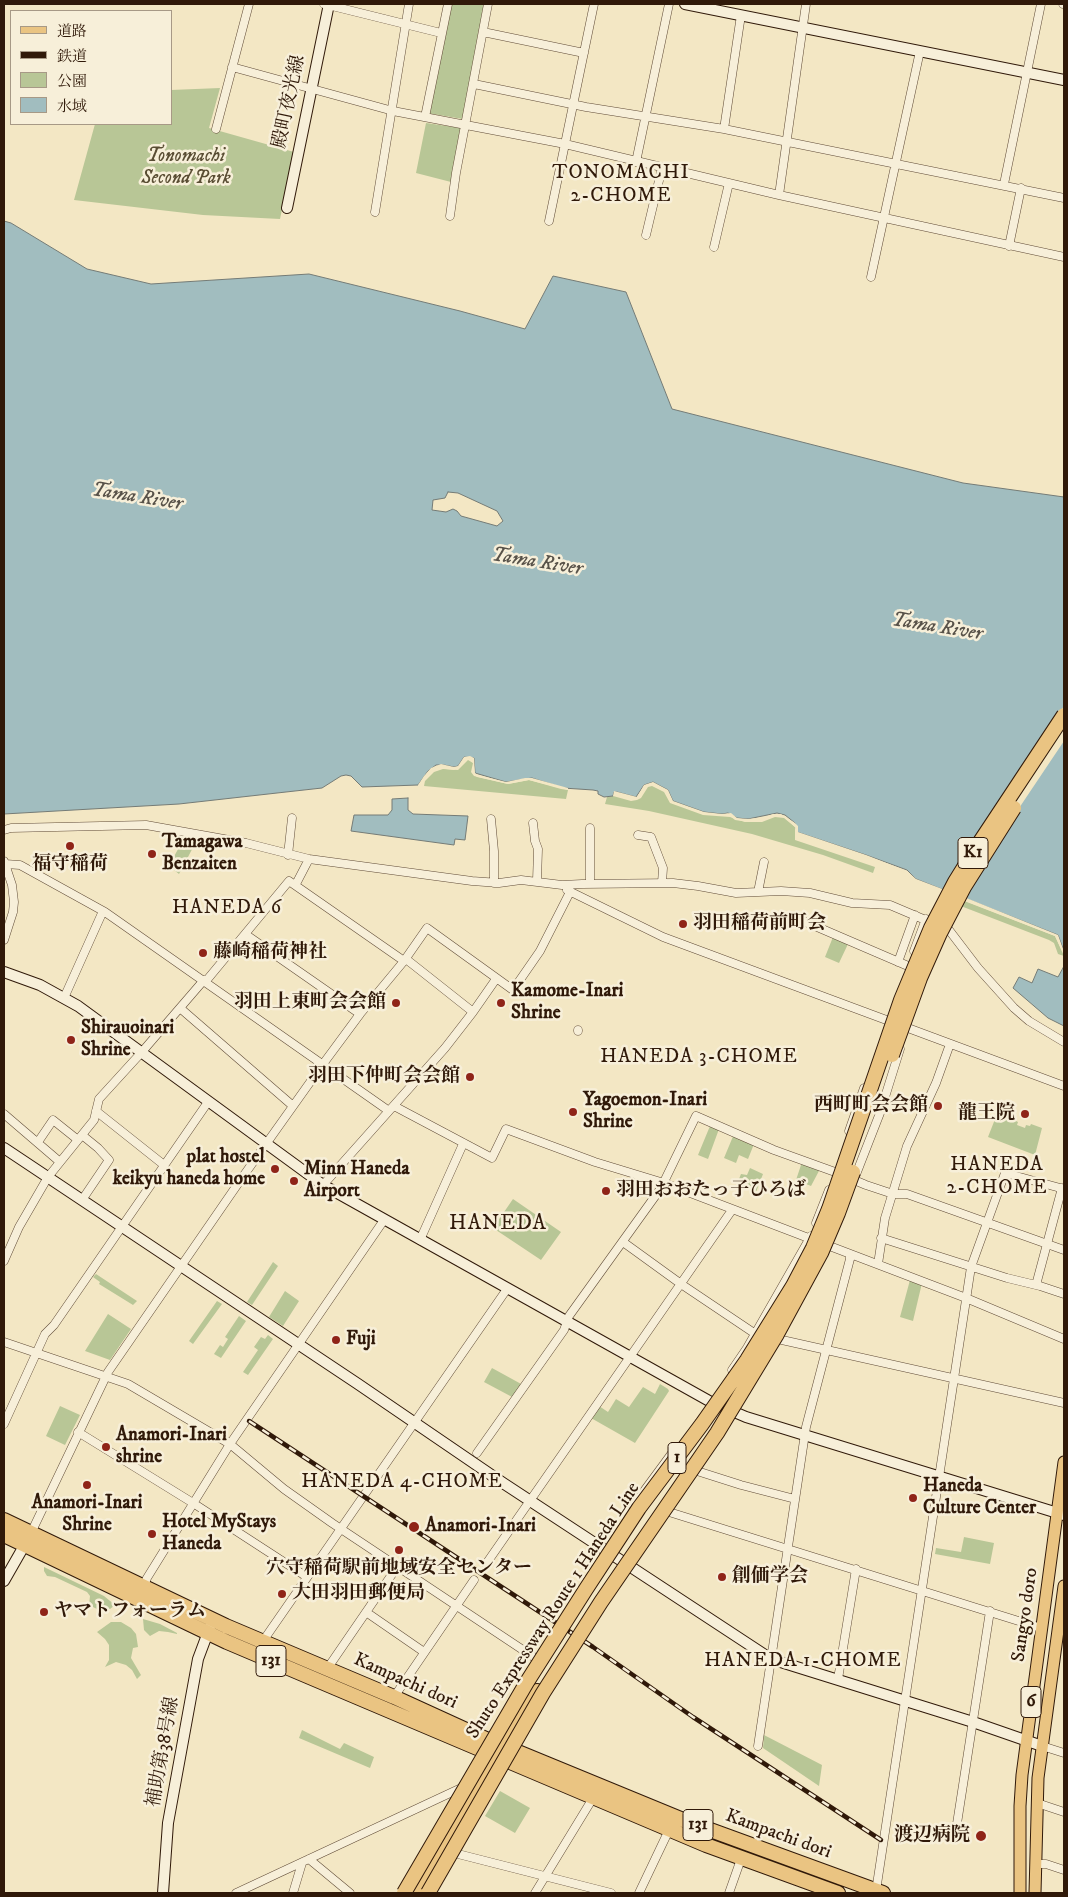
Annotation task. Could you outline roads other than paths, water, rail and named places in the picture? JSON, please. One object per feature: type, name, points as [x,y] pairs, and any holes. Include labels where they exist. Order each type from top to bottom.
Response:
[{"type":"highway","name":"K1","points":[[905,1002],[931,928],[955,882],[1064,715]]},
{"type":"highway","name":"K1","points":[[905,1002],[964,887],[1064,732]]},
{"type":"highway","name":"Shuto Expressway Route 1 Haneda Line","points":[[402,1893],[527,1682],[586,1589],[639,1508],[702,1424],[767,1329],[793,1286],[812,1248],[844,1170],[905,1002]]},
{"type":"highway","name":"Shuto Expressway Route 1 Haneda Line","points":[[428,1893],[544,1692],[601,1602],[717,1433],[777,1334],[821,1253],[838,1213],[905,1002]]},
{"type":"highway","points":[[412,1893],[535,1688],[702,1424]]},
{"type":"highway","points":[[535,1688],[650,1518],[717,1433]]},
{"type":"highway","name":"Kampachi dori","points":[[4,1520],[28,1539],[147,1603],[206,1632],[498,1750],[880,1892]]},
{"type":"highway","name":"Kampachi dori","points":[[4,1535],[28,1539],[143,1586],[262,1642],[394,1697],[593,1798],[813,1889],[838,1893]]},
{"type":"highway","points":[[419,1893],[498,1750]]},
{"type":"main road","name":"Sangyo doro","points":[[1020,1893],[1020,1806],[1026,1740],[1041,1628],[1061,1514],[1064,1462]]},
{"type":"main road","name":"Sangyo doro","points":[[1035,1893],[1037,1803],[1042,1746],[1061,1636],[1064,1586]]},
{"type":"street","points":[[216,129],[249,4]]},
{"type":"street","points":[[327,4],[441,34]]},
{"type":"street","name":"殿町夜光線","points":[[287,208],[327,4]]},
{"type":"street","points":[[376,212],[409,4]]},
{"type":"street","points":[[425,117],[448,4]]},
{"type":"street","points":[[450,216],[488,4]]},
{"type":"street","points":[[549,221],[594,4]]},
{"type":"street","points":[[636,162],[669,4]]},
{"type":"street","points":[[685,4],[735,11],[803,27],[1064,80]]},
{"type":"street","points":[[779,195],[806,4]]},
{"type":"street","points":[[1004,184],[1041,4]]},
{"type":"street","points":[[724,129],[735,11]]},
{"type":"street","points":[[483,32],[584,53]]},
{"type":"street","points":[[871,277],[920,51]]},
{"type":"street","points":[[232,67],[393,111],[564,144],[779,195],[1064,257]]},
{"type":"street","points":[[474,84],[572,105],[724,129],[1004,184],[1064,198]]},
{"type":"street","points":[[646,235],[662,168]]},
{"type":"street","points":[[714,247],[729,183]]},
{"type":"street","points":[[1009,246],[1021,188]]},
{"type":"street","points":[[288,854],[292,818]]},
{"type":"street","points":[[491,819],[494,883]]},
{"type":"street","points":[[534,823],[535,841],[538,849],[537,882]]},
{"type":"street","points":[[4,830],[11,828],[146,825],[246,842],[309,859],[494,883],[521,880],[562,885],[662,883],[698,886],[736,893],[781,891],[810,893],[852,903],[890,905],[947,930],[1014,1008],[1029,1021],[1064,1042]]},
{"type":"street","points":[[590,828],[590,884]]},
{"type":"street","points":[[638,835],[651,837],[663,868],[662,883]]},
{"type":"street","points":[[296,884],[309,859]]},
{"type":"street","points":[[758,892],[764,862]]},
{"type":"street","points":[[4,940],[14,909],[12,889],[4,863],[20,865],[103,910],[323,1064],[392,1108],[492,1158],[506,1129],[596,1162],[664,1183],[966,1298],[1064,1340]]},
{"type":"street","points":[[4,1261],[20,1227],[48,1177],[94,1120],[99,1099],[205,980],[289,881],[405,960],[474,1012]]},
{"type":"street","points":[[562,885],[570,892],[663,937],[1064,1086]]},
{"type":"street","points":[[4,1581],[28,1539],[105,1376],[180,1266],[323,1064],[360,1014],[405,960],[427,928],[513,990],[540,951],[570,892]]},
{"type":"street","points":[[64,998],[103,910]]},
{"type":"street","points":[[898,962],[914,915]]},
{"type":"street","points":[[801,920],[908,966]]},
{"type":"street","points":[[435,1893],[458,1854],[535,1658],[642,1492],[711,1402],[810,1239],[926,920]]},
{"type":"street","points":[[588,1630],[697,1471],[734,1413],[778,1339],[828,1246],[880,1113],[907,1028],[947,930]]},
{"type":"street","points":[[245,934],[360,1014]]},
{"type":"street","points":[[4,972],[30,980],[64,998],[323,1185],[711,1402],[734,1413],[804,1436],[1061,1514]]},
{"type":"street","points":[[323,1185],[442,1052],[474,1012],[496,978]]},
{"type":"street","points":[[180,1008],[294,1106]]},
{"type":"street","points":[[878,1264],[881,1238],[892,1194],[908,1146],[936,1083],[950,1044]]},
{"type":"street","points":[[4,1424],[45,1334],[54,1325],[208,1102]]},
{"type":"street","points":[[96,1112],[164,1165]]},
{"type":"street","points":[[4,1114],[60,1162]]},
{"type":"street","points":[[477,1454],[564,1330],[566,1322],[664,1183],[696,1116],[774,1150],[892,1194],[908,1194],[1064,1250]]},
{"type":"street","points":[[38,1142],[53,1120],[98,1148],[109,1160],[82,1200]]},
{"type":"street","points":[[420,1240],[463,1144]]},
{"type":"street","points":[[4,1148],[530,1501],[771,1659],[973,1722],[1064,1753]]},
{"type":"street","points":[[880,1892],[938,1476],[966,1298],[972,1267],[1005,1173],[1063,1189],[1036,1285]]},
{"type":"street","points":[[486,1564],[732,1210]]},
{"type":"street","points":[[147,1603],[142,1596],[143,1586],[193,1503],[230,1444],[384,1220]]},
{"type":"street","points":[[881,1238],[1064,1294]]},
{"type":"street","points":[[623,1242],[754,1334],[1064,1403]]},
{"type":"street","points":[[758,1746],[804,1436],[850,1254]]},
{"type":"street","points":[[262,1642],[508,1289]]},
{"type":"street","points":[[4,1342],[128,1384],[230,1444],[284,1488],[340,1529],[535,1658]]},
{"type":"street","points":[[78,1432],[193,1503],[307,1577]]},
{"type":"street","points":[[697,1471],[795,1499]]},
{"type":"street","points":[[669,1512],[1041,1628]]},
{"type":"street","points":[[328,1668],[398,1567]]},
{"type":"street","points":[[838,1679],[856,1569]]},
{"type":"street","points":[[394,1697],[474,1580]]},
{"type":"street","points":[[366,1612],[424,1652]]},
{"type":"street","points":[[956,1830],[990,1612]]},
{"type":"street","name":"補助第38号線","points":[[163,1893],[168,1823],[198,1659],[206,1632],[213,1619]]},
{"type":"street","points":[[402,1893],[460,1788],[498,1750],[575,1647]]},
{"type":"street","points":[[236,1893],[460,1788]]},
{"type":"street","points":[[535,1893],[593,1798]]},
{"type":"street","points":[[1037,1803],[1064,1812]]},
{"type":"street","points":[[639,1893],[669,1830]]},
{"type":"street","points":[[458,1854],[611,1893]]},
{"type":"street","points":[[729,1893],[741,1859]]},
{"type":"street","points":[[293,1893],[306,1861]]},
{"type":"street","points":[[306,1861],[350,1893]]},
{"type":"street","points":[[1036,1864],[1046,1864],[1064,1870]]},
{"type":"water","name":"Tama River","points":[[4,221],[11,223],[87,269],[151,284],[309,274],[525,329],[553,276],[626,292],[672,409],[963,483],[1064,497],[1064,951],[1058,935],[916,879],[907,870],[797,832],[795,823],[785,815],[777,813],[748,819],[737,818],[728,813],[704,812],[673,801],[668,790],[653,782],[644,785],[636,797],[614,792],[613,796],[604,797],[598,794],[598,791],[563,788],[532,778],[506,782],[475,773],[474,758],[464,757],[458,766],[454,767],[436,765],[428,771],[418,785],[362,787],[351,776],[346,775],[341,776],[322,788],[179,804],[4,814]],"holes":[[[448,492],[458,493],[497,511],[503,521],[497,526],[461,516],[453,509],[446,512],[432,510],[433,500],[445,498]]]},
{"type":"water","points":[[408,798],[408,810],[413,814],[468,816],[465,840],[455,839],[454,845],[351,831],[354,815],[388,815],[392,810],[392,799]]},
{"type":"water","points":[[1064,966],[1064,1026],[1048,1018],[1013,988],[1019,977],[1032,983],[1038,969],[1058,977]]},
{"type":"railway","points":[[249,1421],[593,1647],[693,1717],[881,1840]]},
{"type":"place","name":"福守稲荷","points":[[70,846]]},
{"type":"place","name":"Tamagawa Benzaiten","points":[[152,854]]},
{"type":"place","name":"羽田稲荷前町会","points":[[683,924]]},
{"type":"place","name":"藤崎稲荷神社","points":[[203,953]]},
{"type":"place","name":"羽田上東町会会館","points":[[396,1003]]},
{"type":"place","name":"Kamome-Inari Shrine","points":[[501,1003]]},
{"type":"place","name":"Shirauoinari Shrine","points":[[71,1040]]},
{"type":"place","name":"羽田下仲町会会館","points":[[470,1077]]},
{"type":"place","name":"西町町会会館","points":[[938,1106]]},
{"type":"place","name":"Yagoemon-Inari Shrine","points":[[573,1112]]},
{"type":"place","name":"龍王院","points":[[1025,1114]]},
{"type":"place","name":"plat hostel keikyu haneda home","points":[[275,1169]]},
{"type":"place","name":"Minn Haneda Airport","points":[[294,1181]]},
{"type":"place","name":"羽田おおたっ子ひろば","points":[[606,1191]]},
{"type":"place","name":"Fuji","points":[[336,1340]]},
{"type":"place","name":"Anamori-Inari shrine","points":[[106,1447]]},
{"type":"place","name":"Anamori-Inari Shrine","points":[[87,1485]]},
{"type":"place","name":"Haneda Culture Center","points":[[913,1498]]},
{"type":"place","name":"Anamori-Inari","points":[[414,1527]]},
{"type":"place","name":"Hotel MyStays Haneda","points":[[152,1534]]},
{"type":"place","name":"穴守稲荷駅前地域安全センター","points":[[399,1550]]},
{"type":"place","name":"創価学会","points":[[722,1577]]},
{"type":"place","name":"大田羽田郵便局","points":[[282,1594]]},
{"type":"place","name":"ヤマトフォーラム","points":[[44,1612]]},
{"type":"place","name":"渡辺病院","points":[[981,1836]]},
{"type":"district","name":"TONOMACHI 2-CHOME","points":[[621,186]]},
{"type":"district","name":"HANEDA 6","points":[[227,909]]},
{"type":"district","name":"HANEDA 3-CHOME","points":[[699,1058]]},
{"type":"district","name":"HANEDA 2-CHOME","points":[[997,1178]]},
{"type":"district","name":"HANEDA","points":[[498,1225]]},
{"type":"district","name":"HANEDA 4-CHOME","points":[[402,1483]]},
{"type":"district","name":"HANEDA 1-CHOME","points":[[803,1662]]},
{"type":"park label","name":"Tonomachi Second Park","points":[[186,168]]}]
